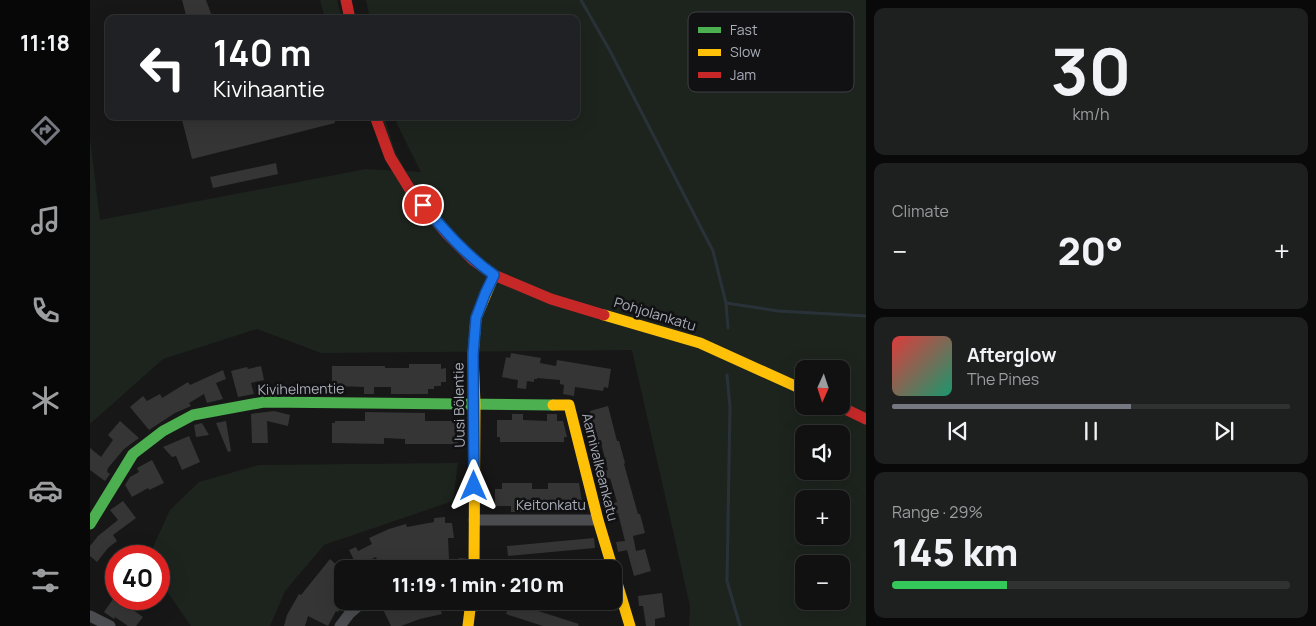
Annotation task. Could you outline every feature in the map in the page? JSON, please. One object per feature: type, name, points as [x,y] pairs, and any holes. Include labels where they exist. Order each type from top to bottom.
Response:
[{"type":"street","points":[[346,0],[349,15]]},
{"type":"street","name":"Pohjolankatu","points":[[376,120],[390,157],[411,191],[473,260],[494,275],[551,299],[700,343],[795,386]]},
{"type":"street","name":"Uusi Bölentie","points":[[474,560],[475,404],[473,355],[476,318],[494,275]]},
{"type":"street","name":"Kivihelmentie","points":[[90,524],[133,454],[163,431],[193,415],[264,402],[475,404]]},
{"type":"street","name":"Aarnivalkeankatu","points":[[475,404],[569,405],[598,520],[630,626]]},
{"type":"street","points":[[850,411],[866,419]]},
{"type":"street","name":"Keitonkatu","points":[[474,520],[598,520]]},
{"type":"street","points":[[340,626],[354,610]]},
{"type":"street","points":[[471,610],[471,625]]},
{"type":"street","points":[[90,616],[110,626]]},
{"type":"shaded area","points":[[320,0],[337,0],[341,15],[324,15]]},
{"type":"shaded area","points":[[366,0],[866,0],[866,626],[689,626],[690,606],[632,350],[321,353],[257,329],[163,359],[90,424],[90,138],[100,220],[366,169],[401,171],[382,120],[385,120],[395,151],[406,171],[421,172],[396,120],[580,120],[580,15],[369,15]]},
{"type":"shaded area","points":[[458,463],[453,501],[324,545],[285,591],[270,626],[191,626],[170,596],[170,545],[154,545],[170,510],[199,482],[259,465]]},
{"type":"building","points":[[182,0],[206,0],[212,15],[186,15]]},
{"type":"building","points":[[182,120],[335,120],[335,123],[192,159]]},
{"type":"building","points":[[276,163],[278,174],[213,188],[210,177]]},
{"type":"building","points":[[511,353],[541,358],[540,363],[556,366],[557,360],[611,369],[608,388],[604,387],[603,391],[575,387],[574,396],[563,394],[564,385],[560,384],[560,380],[537,378],[534,379],[534,382],[527,381],[526,389],[517,388],[518,380],[502,377],[506,357],[510,358]]},
{"type":"building","points":[[409,364],[441,364],[441,369],[446,368],[446,382],[441,382],[441,386],[434,386],[434,389],[428,389],[428,394],[391,394],[391,387],[374,387],[374,394],[364,394],[364,387],[337,386],[337,383],[332,383],[332,366],[409,368]]},
{"type":"building","points":[[261,366],[264,380],[251,383],[254,394],[238,397],[231,371]]},
{"type":"building","points":[[223,370],[226,379],[216,383],[223,399],[207,403],[204,394],[189,403],[191,406],[175,413],[149,430],[130,407],[143,396],[147,401],[160,394],[162,398],[188,382],[190,385]]},
{"type":"building","points":[[608,406],[645,533],[633,536],[636,551],[645,549],[651,571],[634,576],[627,550],[618,552],[616,542],[625,541],[618,513],[608,515],[606,505],[617,502],[610,478],[600,481],[597,473],[608,470],[601,443],[591,446],[587,431],[595,428],[590,411]]},
{"type":"building","points":[[274,411],[290,415],[288,426],[267,421],[268,443],[252,443],[251,414]]},
{"type":"building","points":[[365,412],[425,413],[425,421],[455,421],[455,425],[458,425],[458,444],[405,444],[405,439],[384,438],[384,444],[332,443],[332,423],[335,423],[335,421],[365,421]]},
{"type":"building","points":[[512,414],[523,414],[523,420],[547,421],[547,414],[557,414],[557,421],[563,421],[567,437],[564,437],[564,442],[500,442],[500,437],[497,437],[497,420],[512,420]]},
{"type":"building","points":[[120,421],[139,438],[124,449],[108,468],[107,472],[110,474],[105,481],[90,470],[90,448],[101,457],[113,440],[108,435]]},
{"type":"building","points":[[226,421],[231,451],[228,452],[216,423]]},
{"type":"building","points":[[202,423],[209,435],[196,437],[194,425]]},
{"type":"building","points":[[189,436],[200,462],[182,470],[176,456],[172,457],[163,447]]},
{"type":"building","points":[[152,460],[164,483],[149,490],[148,488],[132,497],[125,485],[130,477],[139,472],[137,468]]},
{"type":"building","points":[[502,483],[532,483],[532,489],[548,489],[548,483],[579,483],[582,502],[578,501],[578,504],[574,504],[574,506],[568,506],[568,512],[557,512],[558,506],[552,506],[548,502],[532,502],[532,504],[527,504],[527,507],[522,507],[521,512],[511,512],[511,506],[495,506],[495,489],[502,489]]},
{"type":"building","points":[[123,501],[136,518],[113,535],[117,541],[112,545],[105,545],[105,552],[97,562],[90,556],[90,546],[98,536],[118,520],[110,510]]},
{"type":"building","points":[[445,517],[445,523],[452,523],[454,538],[448,538],[449,559],[377,560],[376,557],[370,560],[354,560],[349,550],[356,547],[358,551],[372,544],[369,538],[389,529],[406,524],[407,527],[434,522],[434,518]]},
{"type":"building","points":[[594,538],[595,548],[508,556],[507,546]]},
{"type":"building","points":[[330,559],[334,563],[334,610],[339,610],[338,612],[336,611],[328,626],[308,616],[305,626],[284,626],[287,615],[299,594],[301,595]]},
{"type":"building","points":[[662,593],[665,617],[655,619],[655,626],[646,626],[643,606],[639,606],[638,596]]},
{"type":"building","points":[[105,610],[133,610],[143,617],[136,626],[128,626],[104,612]]},
{"type":"building","points":[[383,610],[446,610],[441,611],[442,614],[401,626],[391,626]]},
{"type":"building","points":[[507,610],[535,610],[579,624],[578,626],[543,626],[506,614]]},
{"type":"waterway","points":[[581,0],[610,51],[713,251],[726,303],[728,328]]},
{"type":"waterway","points":[[726,303],[778,311],[866,316]]},
{"type":"waterway","points":[[727,375],[730,407],[727,581],[740,626]]},
{"type":"traffic: fast","points":[[90,524],[133,454],[163,431],[193,415],[264,402],[553,405]]},
{"type":"traffic: slow","points":[[474,560],[475,404],[473,355],[476,318],[494,275]]},
{"type":"traffic: slow","points":[[604,315],[700,343],[795,386]]},
{"type":"traffic: slow","points":[[553,405],[569,405],[598,520],[630,626]]},
{"type":"traffic: slow","points":[[468,626],[470,610]]},
{"type":"traffic: jam","points":[[346,0],[349,15]]},
{"type":"traffic: jam","points":[[376,120],[390,157],[411,191],[446,233],[473,260],[494,275],[551,299],[604,315]]},
{"type":"traffic: jam","points":[[850,411],[866,419]]},
{"type":"route","points":[[423,205],[473,260],[494,275],[476,318],[473,355],[475,404],[474,486]]}]
